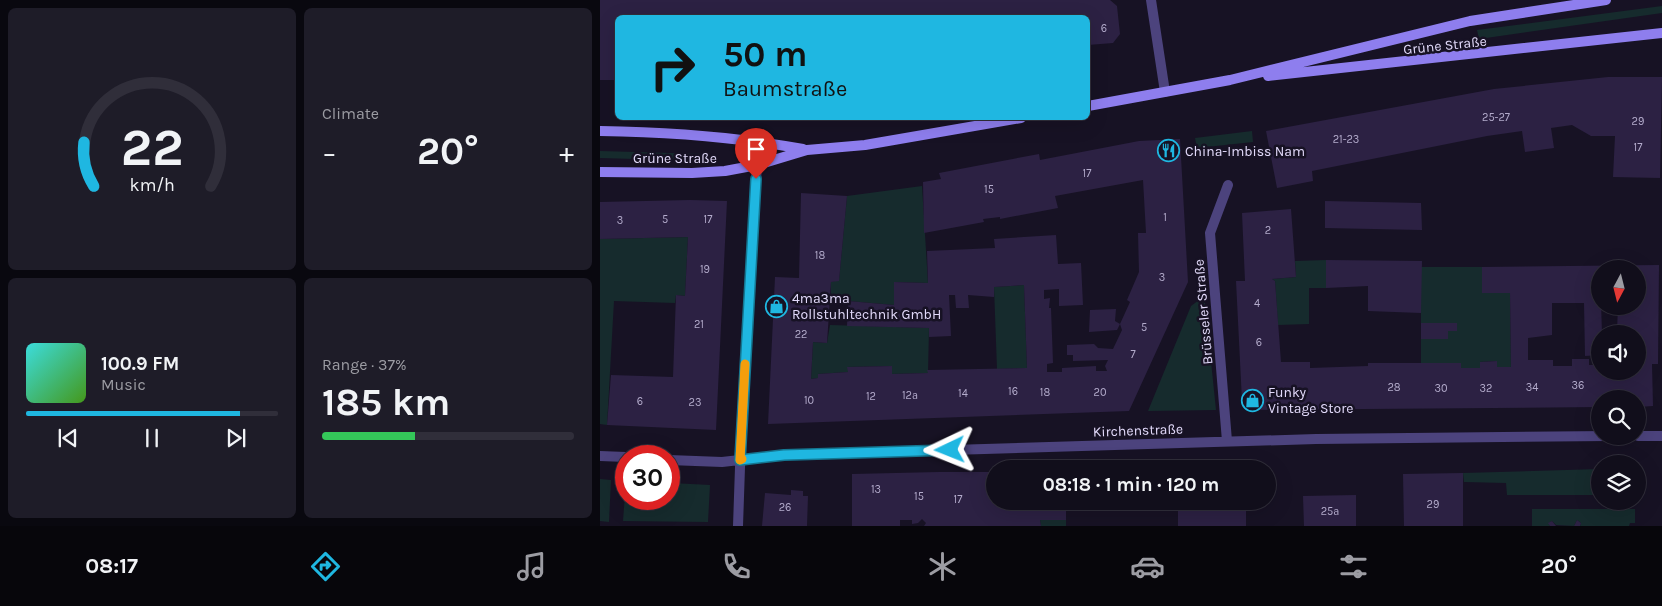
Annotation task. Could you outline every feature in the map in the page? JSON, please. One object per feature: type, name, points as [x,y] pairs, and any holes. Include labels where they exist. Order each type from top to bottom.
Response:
[{"type":"main road","name":"Grüne Straße","points":[[1090,106],[1230,80],[1470,21],[1606,0]]},
{"type":"main road","name":"Grüne Straße","points":[[1230,80],[1532,49],[1662,33]]},
{"type":"main road","name":"Grüne Straße","points":[[600,172],[692,173],[725,171],[757,165],[807,150],[865,145],[1009,120]]},
{"type":"main road","name":"Grüne Straße","points":[[600,131],[692,134],[761,142],[807,150]]},
{"type":"street","points":[[1151,0],[1165,92]]},
{"type":"street","points":[[738,526],[757,165]]},
{"type":"street","name":"Brüsseler Straße","points":[[1228,185],[1210,233],[1228,441]]},
{"type":"street","name":"Kirchenstraße","points":[[680,460],[722,462],[784,455],[1228,441],[1591,436]]},
{"type":"street","points":[[1646,436],[1662,436]]},
{"type":"street","points":[[600,456],[615,457]]},
{"type":"green space","points":[[1662,6],[1662,13],[1479,39],[1477,30]]},
{"type":"green space","points":[[1252,131],[1253,142],[1197,148],[1195,138]]},
{"type":"green space","points":[[600,151],[707,154],[707,161],[600,158]]},
{"type":"green space","points":[[922,186],[928,283],[894,282],[894,305],[848,301],[848,296],[831,295],[831,282],[839,280],[847,196]]},
{"type":"green space","points":[[688,237],[685,296],[676,295],[675,303],[614,301],[607,425],[600,424],[600,239]]},
{"type":"green space","points":[[1326,260],[1326,288],[1309,288],[1309,324],[1278,325],[1275,281],[1272,279],[1296,277],[1295,261]]},
{"type":"green space","points":[[1421,267],[1482,267],[1483,293],[1510,293],[1511,367],[1497,367],[1496,361],[1480,362],[1480,368],[1461,368],[1461,363],[1421,364],[1421,339],[1448,339],[1448,331],[1457,331],[1457,323],[1421,323]]},
{"type":"green space","points":[[1024,285],[1027,368],[997,369],[994,287]]},
{"type":"green space","points":[[1199,300],[1205,303],[1216,410],[1148,411],[1191,306]]},
{"type":"green space","points":[[830,325],[929,328],[928,373],[892,374],[891,366],[848,367],[848,372],[818,374],[818,378],[811,379],[813,342],[827,343]]},
{"type":"green space","points":[[1591,469],[1591,495],[1507,495],[1506,483],[1464,482],[1463,473]]},
{"type":"green space","points":[[600,479],[611,480],[609,522],[600,521]]},
{"type":"green space","points":[[680,483],[710,485],[708,522],[623,521],[624,510],[680,510]]},
{"type":"green space","points":[[1532,509],[1635,510],[1635,523],[1630,523],[1629,526],[1580,526],[1581,523],[1577,520],[1574,526],[1556,525],[1552,521],[1549,523],[1550,526],[1532,526]]},
{"type":"green space","points":[[1040,520],[1066,520],[1066,526],[1041,526]]},
{"type":"building","points":[[600,0],[1110,0],[1117,6],[1120,34],[1113,43],[1090,45],[1090,15],[615,15],[615,80],[600,80]]},
{"type":"building","points":[[1608,77],[1662,77],[1660,178],[1613,177],[1615,136],[1591,136],[1572,125],[1551,128],[1554,148],[1525,152],[1522,131],[1487,136],[1312,171],[1313,181],[1277,188],[1266,131],[1494,89]]},
{"type":"building","points":[[1180,139],[1188,282],[1129,411],[768,424],[775,277],[799,278],[801,193],[847,196],[839,281],[831,282],[827,343],[813,342],[811,379],[818,378],[818,374],[848,372],[847,367],[892,366],[892,374],[928,373],[927,370],[1027,368],[1024,285],[994,287],[994,297],[968,295],[969,308],[956,308],[955,295],[949,295],[951,336],[929,337],[929,328],[847,326],[848,301],[894,305],[894,282],[928,283],[927,251],[995,248],[994,239],[1056,235],[1058,264],[1081,263],[1083,305],[1059,306],[1059,289],[1044,290],[1044,299],[1050,298],[1049,308],[1051,308],[1053,363],[1047,364],[1047,372],[1062,372],[1062,368],[1096,366],[1096,371],[1107,371],[1105,366],[1108,360],[1073,361],[1073,355],[1067,355],[1067,345],[1094,344],[1098,348],[1113,349],[1122,330],[1120,324],[1130,302],[1127,300],[1139,272],[1138,233],[1146,233],[1143,180],[1055,196],[1058,208],[1000,219],[1000,217],[983,219],[984,222],[924,233],[923,182],[941,179],[939,173],[1039,154],[1040,160],[1139,141]]},
{"type":"building","points":[[727,201],[716,430],[607,425],[611,375],[673,377],[676,295],[685,296],[688,237],[600,239],[600,202]]},
{"type":"building","points":[[1325,201],[1421,203],[1422,230],[1325,228]]},
{"type":"building","points":[[1291,209],[1296,277],[1272,279],[1275,281],[1281,362],[1310,362],[1310,368],[1368,366],[1368,363],[1461,363],[1461,368],[1480,368],[1480,362],[1497,361],[1497,367],[1511,367],[1510,293],[1482,293],[1482,267],[1591,266],[1591,315],[1601,315],[1602,325],[1591,325],[1591,356],[1585,356],[1584,303],[1552,303],[1552,335],[1528,338],[1528,360],[1553,360],[1553,366],[1572,366],[1572,359],[1589,359],[1591,380],[1646,380],[1646,325],[1617,325],[1618,315],[1646,315],[1646,265],[1659,265],[1658,364],[1652,364],[1653,406],[1646,406],[1646,390],[1591,390],[1591,407],[1252,410],[1242,401],[1236,281],[1245,281],[1242,213]]},
{"type":"building","points":[[1326,260],[1422,261],[1421,313],[1368,311],[1368,286],[1326,288]]},
{"type":"building","points":[[1116,309],[1115,321],[1120,324],[1117,330],[1089,332],[1090,310]]},
{"type":"building","points":[[1421,323],[1457,323],[1457,331],[1448,331],[1448,339],[1421,339]]},
{"type":"building","points":[[986,472],[986,510],[1066,510],[1066,520],[1040,520],[1041,526],[924,526],[926,523],[922,519],[918,523],[912,524],[912,520],[900,520],[900,526],[852,526],[852,474]]},
{"type":"building","points":[[1463,473],[1463,526],[1404,526],[1403,474]]},
{"type":"building","points":[[791,490],[803,491],[803,496],[808,496],[807,526],[762,526],[765,493],[791,495]]},
{"type":"building","points":[[1356,495],[1356,526],[1304,526],[1303,496]]},
{"type":"building","points":[[1178,510],[1246,510],[1246,526],[1178,526]]},
{"type":"building","points":[[1577,520],[1581,523],[1580,526],[1574,526]]},
{"type":"building","points":[[1552,521],[1556,526],[1550,526],[1548,523]]},
{"type":"slow traffic","points":[[742,459],[740,460],[745,364]]},
{"type":"place","name":"China-Imbiss Nam","points":[[1169,151]]},
{"type":"place","name":"4ma3ma Rollstuhltechnik GmbH","points":[[776,306]]},
{"type":"place","name":"Funky Vintage Store","points":[[1252,400]]},
{"type":"route","points":[[756,179],[740,460],[759,456],[950,450]]}]
